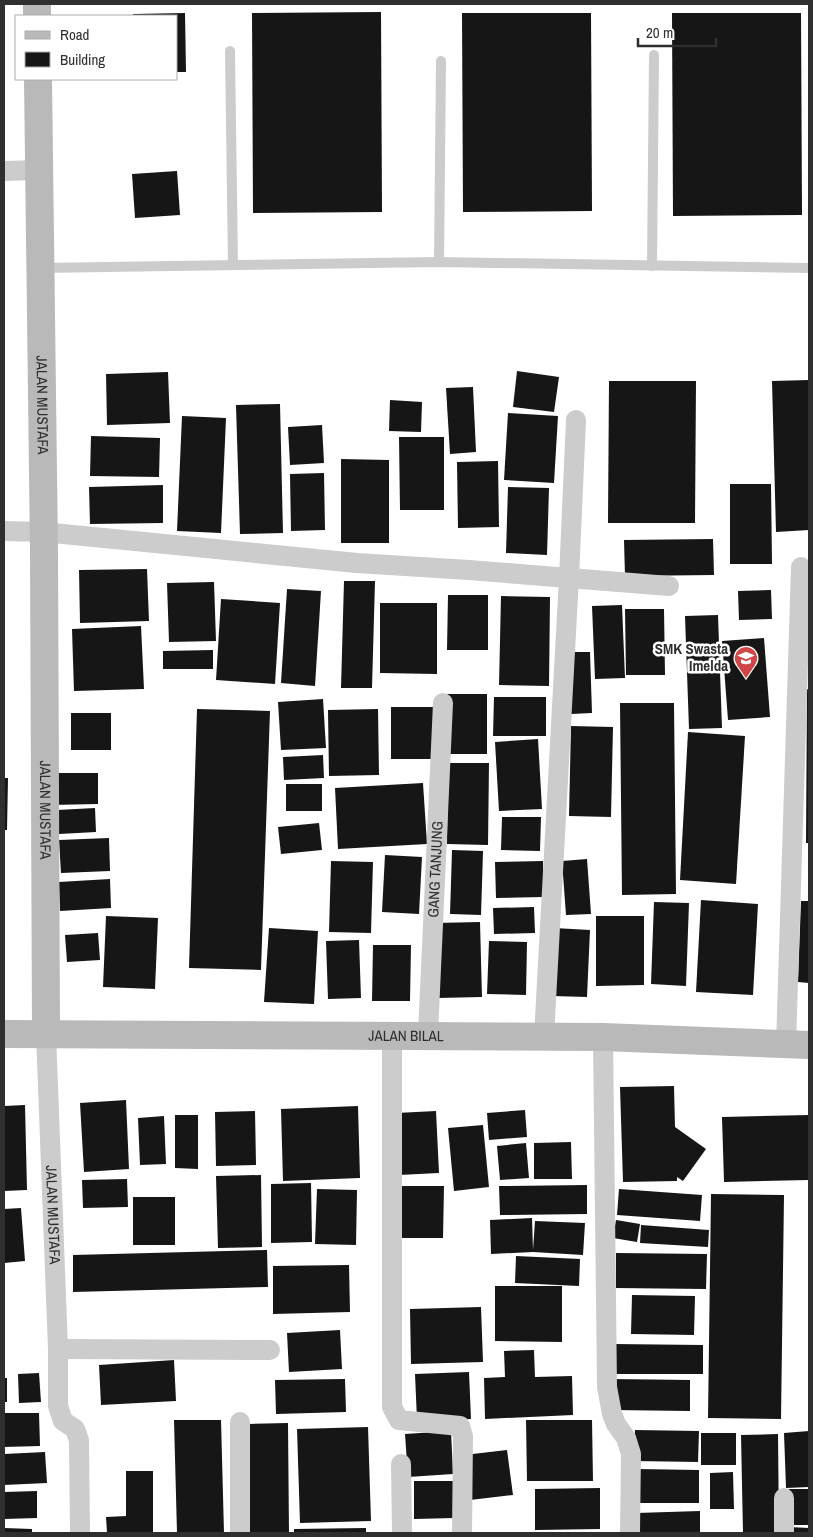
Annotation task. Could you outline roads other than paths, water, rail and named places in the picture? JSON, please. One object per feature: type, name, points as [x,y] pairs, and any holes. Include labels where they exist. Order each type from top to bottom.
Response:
[{"type":"street","name":"JALAN MUSTAFA","points":[[38,80],[46,1034],[58,1349],[58,1406],[63,1421],[75,1429],[79,1440],[80,1533]]},
{"type":"street","points":[[4,171],[39,170]]},
{"type":"street","points":[[544,1036],[570,578],[576,420]]},
{"type":"street","points":[[4,531],[43,532],[357,563],[669,586]]},
{"type":"street","points":[[798,1045],[801,567]]},
{"type":"street","name":"GANG TANJUNG","points":[[428,1035],[443,703]]},
{"type":"street","name":"JALAN BILAL","points":[[4,1034],[544,1036],[798,1045]]},
{"type":"street","points":[[392,1036],[392,1407],[399,1420],[460,1426],[462,1437],[462,1533]]},
{"type":"street","points":[[603,1037],[607,1387],[612,1414],[626,1438],[631,1454],[630,1533]]},
{"type":"street","points":[[58,1349],[270,1350]]},
{"type":"street","points":[[240,1422],[240,1533]]},
{"type":"street","points":[[401,1464],[402,1533]]},
{"type":"street","points":[[784,1498],[784,1533]]},
{"type":"lane","points":[[230,51],[233,265]]},
{"type":"lane","points":[[652,266],[654,55]]},
{"type":"lane","points":[[439,262],[441,60]]},
{"type":"lane","points":[[40,268],[439,262],[809,268]]},
{"type":"place","name":"SMK Swasta Imelda","points":[[746,679]]}]
